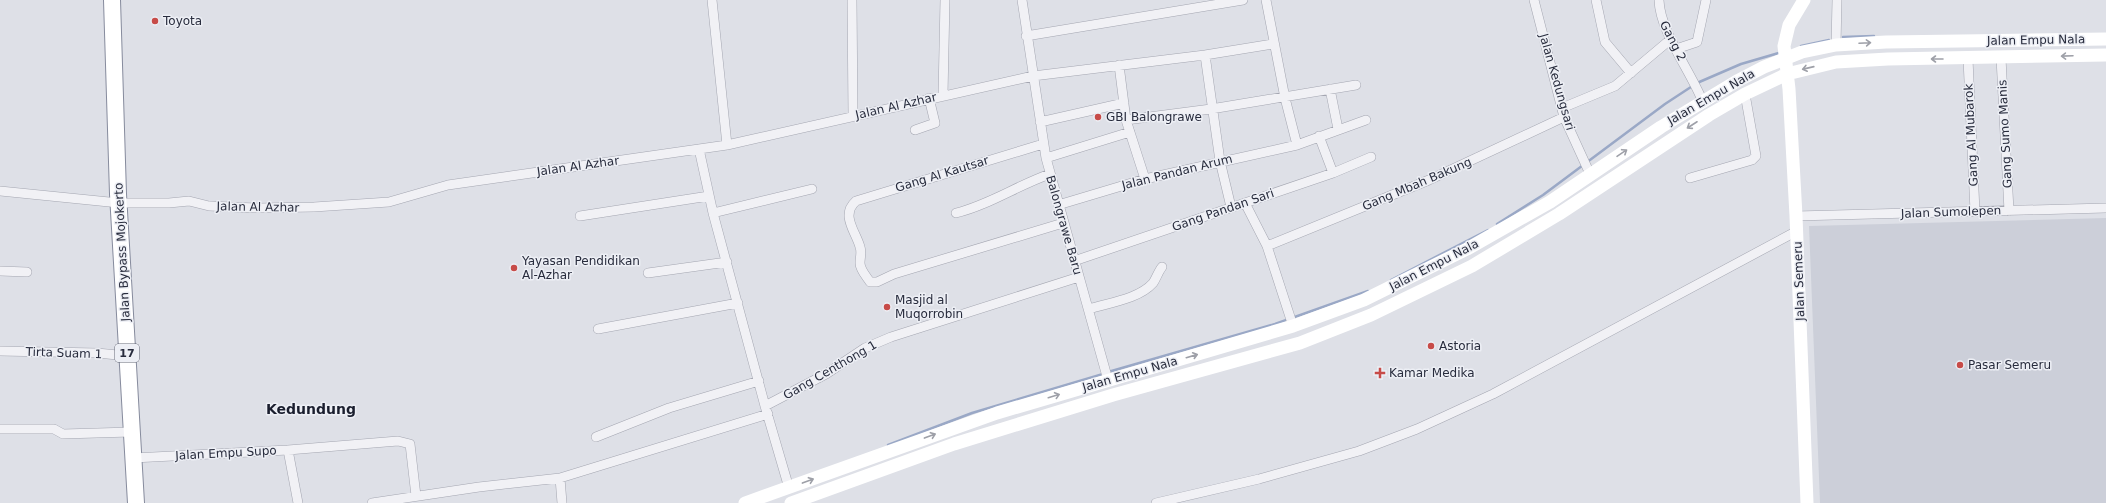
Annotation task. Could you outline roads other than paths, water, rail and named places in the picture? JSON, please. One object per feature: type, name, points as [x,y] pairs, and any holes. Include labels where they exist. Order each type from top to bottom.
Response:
[{"type":"highway","name":"Jalan Bypass Mojokerto","points":[[112,0],[119,203],[136,503]]},
{"type":"main road","name":"Jalan Semeru","points":[[1804,0],[1785,35],[1785,54],[1797,231],[1807,503]]},
{"type":"main road","name":"Jalan Empu Nala","points":[[745,503],[788,483],[1106,376],[1364,300],[1466,249],[1550,202],[1586,168],[1702,100],[1757,71],[1785,54],[1836,45],[2106,39]]},
{"type":"main road","name":"Jalan Empu Nala","points":[[791,503],[1001,429],[1113,395],[1300,343],[1372,315],[1472,266],[1559,214],[1676,135],[1744,94],[1787,74],[1836,62],[1888,59],[1968,59],[2106,55]]},
{"type":"main road","points":[[1550,202],[1559,214]]},
{"type":"street","points":[[712,0],[727,144]]},
{"type":"street","points":[[852,0],[853,116]]},
{"type":"street","points":[[944,95],[945,0]]},
{"type":"street","name":"Balongrawe Baru","points":[[1022,0],[1026,36],[1046,158],[1058,206],[1089,309],[1106,376]]},
{"type":"street","points":[[1026,36],[1243,0]]},
{"type":"street","points":[[1266,0],[1284,98],[1297,144]]},
{"type":"street","name":"Jalan Kedungsari","points":[[1534,0],[1564,117],[1586,168]]},
{"type":"street","points":[[1596,0],[1605,42],[1631,73]]},
{"type":"street","name":"Gang 2","points":[[1659,0],[1660,16],[1695,83],[1702,100]]},
{"type":"street","points":[[1676,49],[1697,42],[1706,0]]},
{"type":"street","points":[[1836,45],[1837,0]]},
{"type":"street","points":[[1562,108],[1610,90],[1671,39]]},
{"type":"street","name":"Jalan Al Azhar","points":[[0,191],[119,203],[169,203],[189,201],[210,206],[282,208],[389,202],[448,185],[727,144],[1033,76],[1205,55],[1274,44]]},
{"type":"street","points":[[1205,55],[1220,161],[1231,207]]},
{"type":"street","name":"Gang Sumo Manis","points":[[2001,58],[2009,211]]},
{"type":"street","name":"Gang Al Mubarok","points":[[1968,59],[1975,212]]},
{"type":"street","points":[[1119,65],[1126,120],[1145,179]]},
{"type":"street","points":[[1126,120],[1212,109],[1356,85]]},
{"type":"street","points":[[1330,89],[1338,129]]},
{"type":"street","points":[[1690,178],[1752,160],[1756,156],[1744,94]]},
{"type":"street","points":[[915,130],[935,123],[929,98]]},
{"type":"street","points":[[1040,122],[1124,103]]},
{"type":"street","name":"Gang Mbah Bakung","points":[[1267,246],[1429,180],[1564,117]]},
{"type":"street","name":"Jalan Pandan Arum","points":[[1058,206],[1145,179],[1297,144],[1366,120]]},
{"type":"street","points":[[1046,158],[1130,132]]},
{"type":"street","points":[[1319,136],[1333,174]]},
{"type":"street","name":"Gang Al Kautsar","points":[[1043,144],[862,199],[852,205],[848,214],[860,246],[860,265],[872,283],[1063,223]]},
{"type":"street","points":[[700,149],[713,213],[766,410],[788,483]]},
{"type":"street","name":"Gang Pandan Sari","points":[[1074,261],[1333,174],[1371,157]]},
{"type":"street","points":[[956,213],[975,208],[1023,184],[1050,174]]},
{"type":"street","points":[[713,213],[812,189]]},
{"type":"street","points":[[580,216],[709,196]]},
{"type":"street","points":[[1245,203],[1267,246],[1291,322]]},
{"type":"street","name":"Jalan Sumolepen","points":[[1796,216],[2106,208]]},
{"type":"street","points":[[1156,503],[1259,479],[1336,457],[1418,429],[1500,390],[1797,231]]},
{"type":"street","points":[[648,273],[727,262]]},
{"type":"street","points":[[1089,309],[1136,294],[1153,283],[1156,274],[1162,267]]},
{"type":"street","points":[[0,271],[27,272]]},
{"type":"street","name":"Gang Centhong 1","points":[[372,503],[560,478],[766,410],[826,374],[853,354],[878,342],[962,313],[1079,277]]},
{"type":"street","points":[[598,329],[738,303]]},
{"type":"street","name":"Tirta Suam 1","points":[[0,351],[97,353],[128,356]]},
{"type":"street","points":[[596,437],[669,408],[759,381]]},
{"type":"street","points":[[0,429],[56,430],[63,434],[131,432]]},
{"type":"street","points":[[288,450],[398,441],[410,444],[416,496]]},
{"type":"street","name":"Jalan Empu Supo","points":[[133,458],[288,450],[298,503]]},
{"type":"street","points":[[560,478],[562,503]]},
{"type":"waterway","points":[[1843,37],[1874,36]]},
{"type":"waterway","points":[[1801,46],[1829,40]]},
{"type":"waterway","points":[[1497,224],[1543,195],[1665,104],[1697,83],[1741,64],[1782,52]]},
{"type":"waterway","points":[[1391,280],[1488,230]]},
{"type":"waterway","points":[[1108,372],[1275,324],[1368,291]]},
{"type":"waterway","points":[[888,445],[972,413],[1103,374]]},
{"type":"place","name":"Toyota","points":[[155,21]]},
{"type":"place","name":"GBI Balongrawe","points":[[1098,117]]},
{"type":"place","name":"Yayasan Pendidikan Al-Azhar","points":[[514,268]]},
{"type":"place","name":"Masjid al Muqorrobin","points":[[887,307]]},
{"type":"place","name":"Astoria","points":[[1431,346]]},
{"type":"place","name":"Pasar Semeru","points":[[1960,365]]},
{"type":"place","name":"Kamar Medika","points":[[1380,373]]},
{"type":"district","name":"Kedundung","points":[[311,409]]}]
